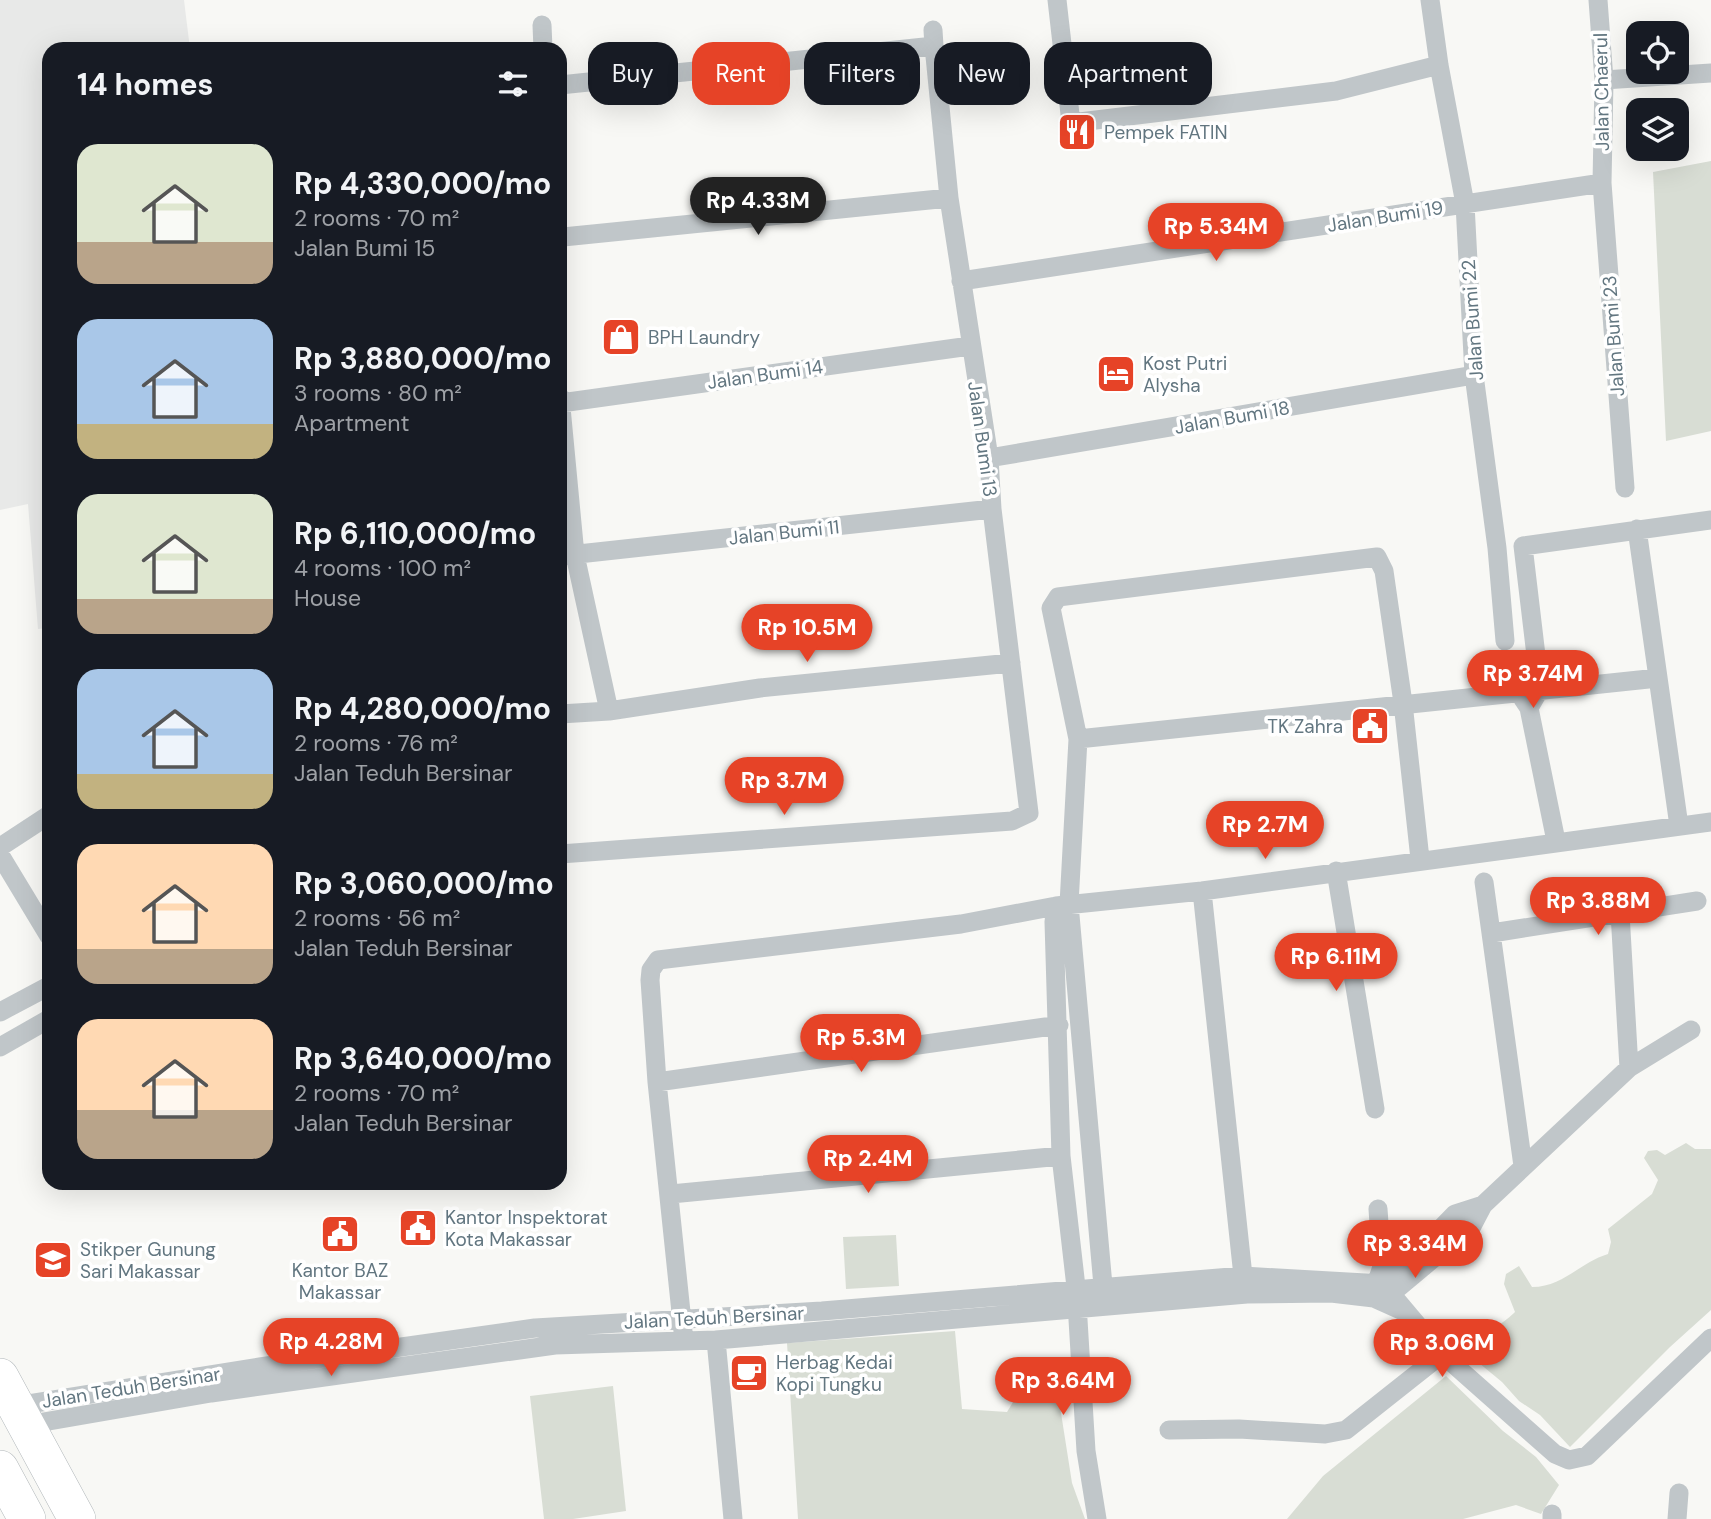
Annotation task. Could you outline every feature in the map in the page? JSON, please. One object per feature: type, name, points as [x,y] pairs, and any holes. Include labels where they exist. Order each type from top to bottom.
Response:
[{"type":"highway","points":[[14,1403],[77,1519]]},
{"type":"highway","points":[[0,1469],[27,1519]]},
{"type":"street","points":[[1057,0],[1071,123],[1336,91],[1438,65]]},
{"type":"street","name":"Jalan Bumi 22","points":[[1430,0],[1438,65],[1465,204],[1474,375],[1497,548],[1505,641]]},
{"type":"street","name":"Jalan Chaerul","points":[[1598,0],[1604,80],[1602,183]]},
{"type":"street","points":[[542,25],[543,42]]},
{"type":"street","name":"Jalan Bumi 13","points":[[567,84],[934,38],[948,198],[989,458],[992,509],[1030,806],[1029,813],[1012,821],[567,853]]},
{"type":"street","points":[[1604,80],[1711,73]]},
{"type":"street","name":"Jalan Bumi 19","points":[[961,281],[1602,183]]},
{"type":"street","name":"Jalan Bumi 23","points":[[1602,183],[1625,488]]},
{"type":"street","points":[[567,232],[948,198]]},
{"type":"street","name":"Jalan Bumi 14","points":[[567,402],[970,346]]},
{"type":"street","name":"Jalan Bumi 18","points":[[989,458],[1474,375]]},
{"type":"street","name":"Jalan Bumi 11","points":[[567,555],[992,509]]},
{"type":"street","points":[[1529,708],[1540,689],[1523,546],[1711,520]]},
{"type":"street","points":[[1637,529],[1679,826]]},
{"type":"street","points":[[567,555],[609,711]]},
{"type":"street","points":[[1105,1306],[1063,905],[1077,739],[1051,608],[1058,597],[1377,557],[1384,571],[1403,703],[1420,859]]},
{"type":"street","points":[[567,714],[609,711],[760,688],[1011,663]]},
{"type":"street","points":[[1077,739],[1658,678]]},
{"type":"street","points":[[1518,691],[1529,708],[1556,841]]},
{"type":"street","points":[[0,847],[42,820]]},
{"type":"street","points":[[684,1341],[671,1194],[657,1082],[650,980],[651,970],[658,960],[961,924],[1063,905],[1202,891],[1420,859],[1711,822]]},
{"type":"street","points":[[0,855],[42,924]]},
{"type":"street","points":[[1336,871],[1375,1109]]},
{"type":"street","points":[[1484,883],[1523,1166]]},
{"type":"street","points":[[1202,891],[1243,1276]]},
{"type":"street","points":[[1492,933],[1697,901]]},
{"type":"street","points":[[1063,905],[1054,922],[1061,1156],[1076,1287],[1086,1451],[1097,1519]]},
{"type":"street","points":[[1619,913],[1629,1068]]},
{"type":"street","points":[[0,1012],[42,990]]},
{"type":"street","points":[[0,1047],[42,1023]]},
{"type":"street","points":[[657,1082],[1059,1025]]},
{"type":"street","points":[[1386,1295],[1455,1214],[1483,1205],[1629,1068],[1691,1030]]},
{"type":"street","points":[[671,1194],[1061,1156]]},
{"type":"street","points":[[1378,1209],[1386,1295],[1442,1354],[1555,1454],[1569,1460],[1587,1456],[1711,1338]]},
{"type":"street","name":"Jalan Teduh Bersinar","points":[[211,1383],[535,1328],[822,1311],[1076,1287],[1243,1276],[1386,1295]]},
{"type":"street","name":"Jalan Teduh Bersinar","points":[[14,1403],[555,1345],[716,1340],[1247,1294],[1386,1295]]},
{"type":"street","points":[[716,1340],[733,1519]]},
{"type":"street","points":[[1169,1430],[1239,1429],[1325,1434],[1346,1430],[1442,1354]]},
{"type":"street","points":[[1677,1519],[1679,1493]]},
{"type":"shaded area","points":[[0,0],[184,0],[189,42],[42,42],[42,629],[38,629],[28,504],[0,510]]},
{"type":"shaded area","points":[[1711,161],[1711,431],[1666,441],[1653,172]]},
{"type":"shaded area","points":[[1686,1143],[1695,1149],[1711,1149],[1711,1310],[1570,1447],[1540,1415],[1519,1401],[1502,1382],[1462,1349],[1469,1334],[1488,1331],[1515,1312],[1504,1284],[1506,1274],[1519,1266],[1532,1287],[1543,1286],[1562,1279],[1608,1254],[1611,1242],[1608,1229],[1652,1194],[1658,1180],[1644,1158],[1648,1151],[1657,1150],[1665,1155]]},
{"type":"shaded area","points":[[896,1235],[899,1286],[846,1289],[843,1237]]},
{"type":"shaded area","points":[[955,1331],[962,1409],[1007,1412],[1022,1387],[1056,1381],[1072,1483],[1085,1519],[798,1519],[787,1343]]},
{"type":"shaded area","points":[[1446,1376],[1503,1431],[1536,1457],[1559,1485],[1541,1514],[1516,1505],[1463,1519],[1287,1519],[1323,1476]]},
{"type":"shaded area","points":[[613,1386],[626,1511],[573,1519],[544,1519],[530,1396]]},
{"type":"place","name":"Pempek FATIN","points":[[1077,132]]},
{"type":"place","name":"BPH Laundry","points":[[621,337]]},
{"type":"place","name":"Kost Putri Alysha","points":[[1116,374]]},
{"type":"place","name":"TK Zahra","points":[[1370,726]]},
{"type":"place","name":"Kantor Inspektorat Kota Makassar","points":[[418,1228]]},
{"type":"place","name":"Kantor BAZ Makassar","points":[[340,1234]]},
{"type":"place","name":"Stikper Gunung Sari Makassar","points":[[53,1260]]},
{"type":"place","name":"Herbag Kedai Kopi Tungku","points":[[749,1373]]}]
